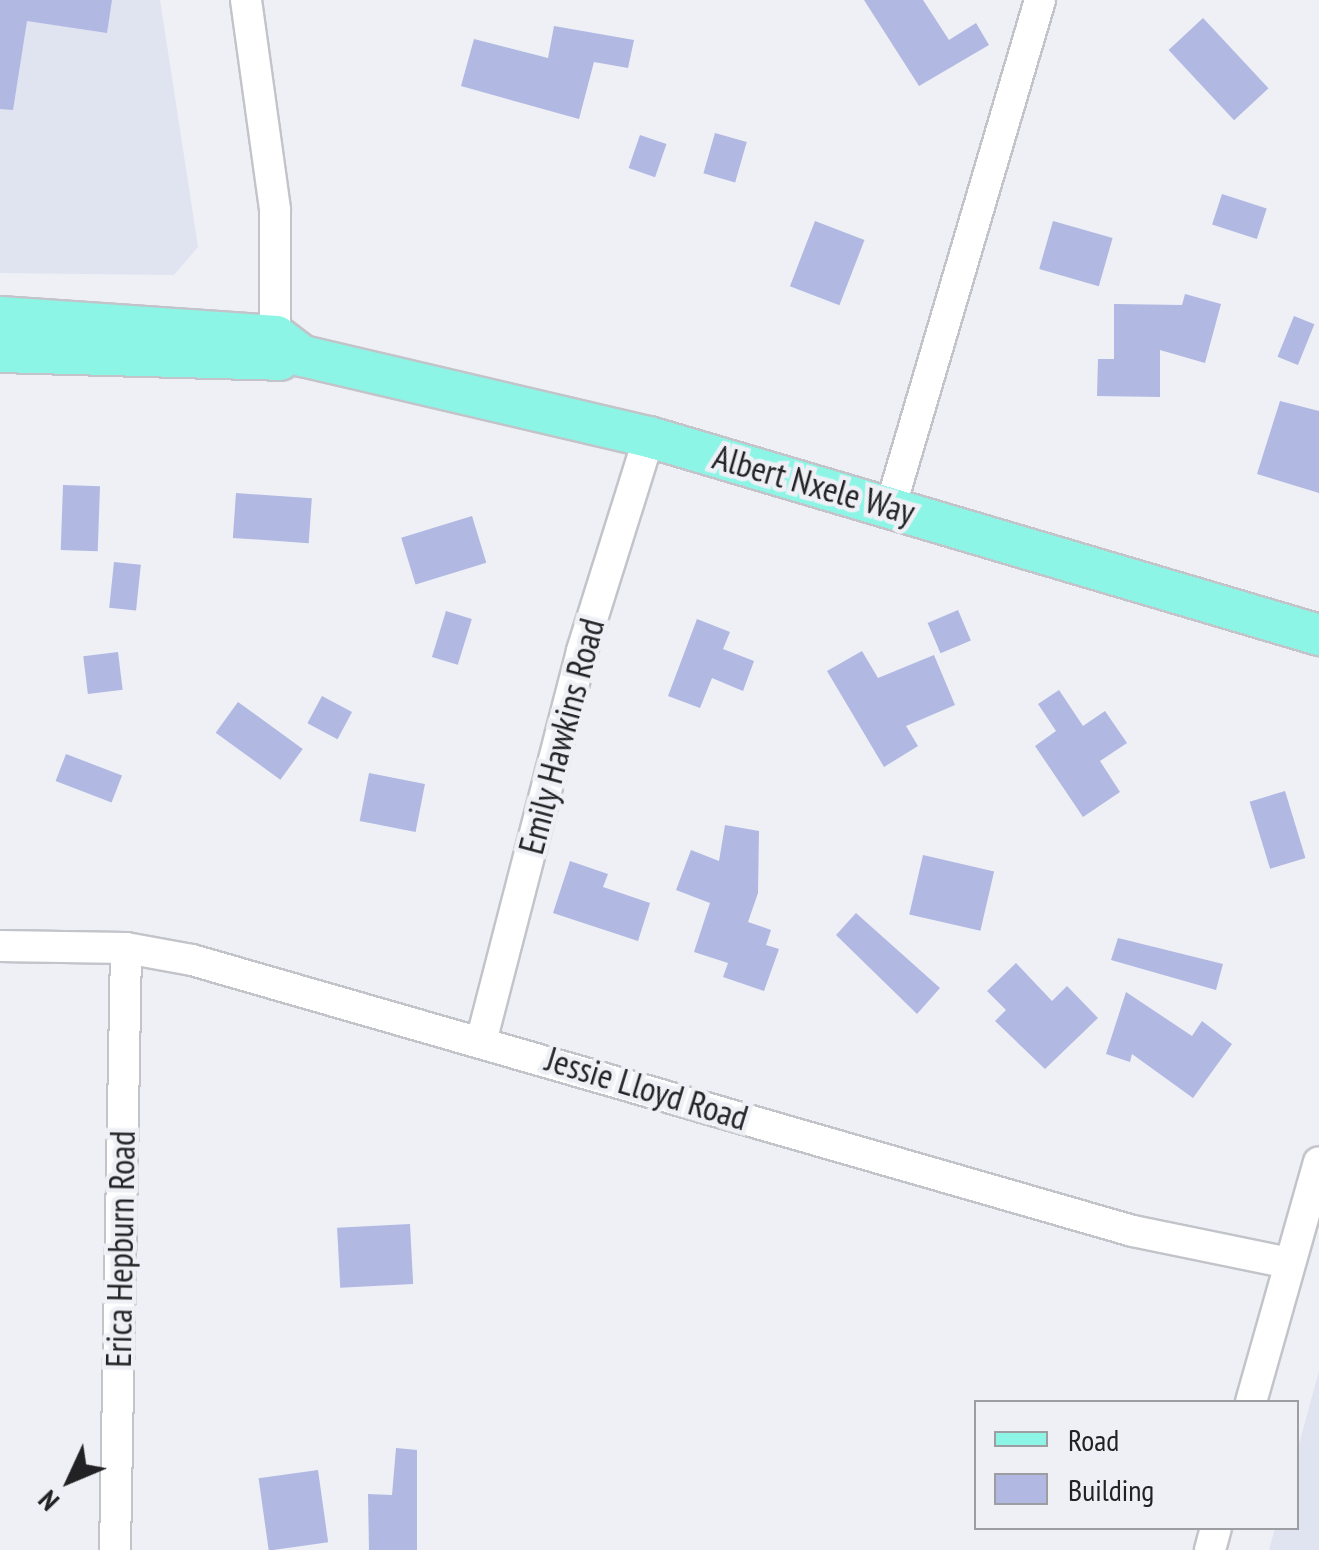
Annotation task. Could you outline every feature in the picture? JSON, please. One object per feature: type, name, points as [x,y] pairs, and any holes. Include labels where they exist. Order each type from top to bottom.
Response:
[{"type":"main road","name":"Albert Nxele Way","points":[[0,317],[285,351],[649,437],[892,505],[1319,634]]},
{"type":"main road","name":"Albert Nxele Way","points":[[0,352],[285,351]]},
{"type":"street","points":[[246,0],[275,210],[285,351]]},
{"type":"street","points":[[892,505],[1040,0]]},
{"type":"street","name":"Emily Hawkins Road","points":[[482,1038],[582,651],[649,437]]},
{"type":"street","name":"Jessie Lloyd Road","points":[[0,946],[126,948],[482,1038],[1133,1231],[1289,1263]]},
{"type":"street","name":"Erica Hepburn Road","points":[[115,1550],[126,948]]},
{"type":"street","points":[[1252,1400],[1319,1162]]},
{"type":"shaded area","points":[[0,0],[160,0],[198,247],[174,275],[0,273]]},
{"type":"shaded area","points":[[1319,1371],[1319,1550],[1269,1550],[1274,1530],[1299,1530],[1299,1444]]},
{"type":"building","points":[[0,0],[112,0],[107,33],[27,21],[13,110],[0,109]]},
{"type":"building","points":[[864,0],[923,0],[949,40],[976,23],[989,45],[919,86]]},
{"type":"building","points":[[1203,18],[1268,88],[1234,120],[1169,50]]},
{"type":"building","points":[[554,26],[634,40],[628,68],[594,62],[579,119],[461,86],[474,39],[548,58]]},
{"type":"building","points":[[715,133],[747,142],[735,182],[703,173]]},
{"type":"building","points":[[640,135],[666,144],[655,177],[629,168]]},
{"type":"building","points":[[1222,194],[1267,209],[1257,239],[1212,224]]},
{"type":"building","points":[[815,221],[864,240],[839,305],[790,286]]},
{"type":"building","points":[[1053,221],[1113,238],[1099,286],[1039,269]]},
{"type":"building","points":[[1185,294],[1221,304],[1205,363],[1160,350],[1160,397],[1097,396],[1098,359],[1114,359],[1114,304],[1182,305]]},
{"type":"building","points":[[1294,316],[1314,324],[1298,365],[1278,357]]},
{"type":"building","points":[[1280,401],[1319,411],[1319,493],[1257,474]]},
{"type":"building","points":[[63,485],[100,486],[98,551],[61,550]]},
{"type":"building","points":[[236,493],[312,498],[309,543],[233,538]]},
{"type":"building","points":[[472,516],[486,563],[416,584],[401,538]]},
{"type":"building","points":[[114,562],[141,565],[136,611],[109,608]]},
{"type":"building","points":[[958,610],[971,640],[941,653],[928,623]]},
{"type":"building","points":[[446,611],[472,619],[458,665],[432,657]]},
{"type":"building","points":[[697,619],[730,632],[723,649],[754,661],[743,691],[712,678],[700,708],[668,696]]},
{"type":"building","points":[[862,651],[878,678],[934,655],[955,705],[906,726],[918,746],[884,767],[827,671]]},
{"type":"building","points":[[118,652],[123,690],[88,694],[83,656]]},
{"type":"building","points":[[1059,690],[1083,726],[1105,711],[1127,743],[1100,761],[1120,792],[1083,817],[1035,746],[1056,731],[1038,704]]},
{"type":"building","points":[[322,696],[352,712],[337,739],[307,723]]},
{"type":"building","points":[[238,702],[303,749],[280,780],[216,733]]},
{"type":"building","points":[[66,754],[122,776],[112,803],[56,781]]},
{"type":"building","points":[[369,773],[425,784],[416,832],[360,821]]},
{"type":"building","points":[[1285,791],[1305,858],[1270,869],[1250,802]]},
{"type":"building","points":[[725,825],[759,831],[758,893],[748,922],[771,930],[766,945],[779,949],[764,991],[723,977],[728,963],[694,952],[710,903],[676,890],[691,850],[719,861]]},
{"type":"building","points":[[923,855],[994,871],[980,931],[909,914]]},
{"type":"building","points":[[570,861],[608,874],[603,887],[650,903],[638,941],[553,913]]},
{"type":"building","points":[[856,913],[940,988],[917,1014],[836,935]]},
{"type":"building","points":[[1118,938],[1223,964],[1216,990],[1111,960]]},
{"type":"building","points":[[1016,963],[1052,1001],[1067,986],[1098,1018],[1045,1069],[995,1021],[1006,1010],[987,991]]},
{"type":"building","points":[[1126,992],[1192,1036],[1202,1021],[1232,1044],[1193,1098],[1132,1054],[1130,1062],[1106,1054]]},
{"type":"building","points":[[410,1224],[413,1284],[340,1288],[337,1228]]},
{"type":"building","points":[[396,1448],[417,1450],[417,1550],[369,1550],[368,1494],[392,1495]]},
{"type":"building","points":[[318,1470],[328,1542],[269,1550],[259,1478]]}]
